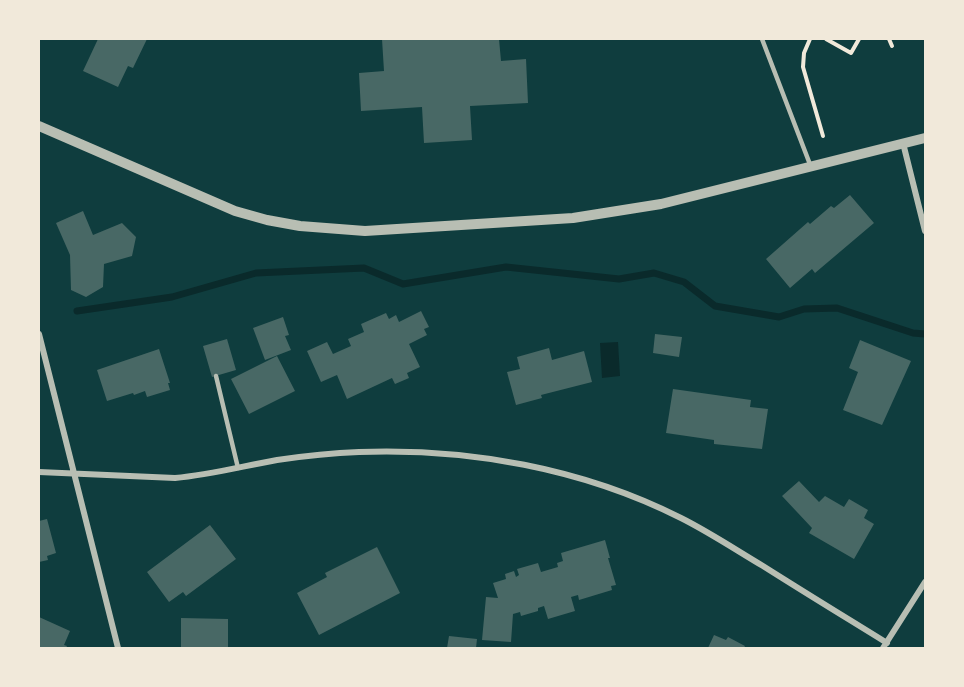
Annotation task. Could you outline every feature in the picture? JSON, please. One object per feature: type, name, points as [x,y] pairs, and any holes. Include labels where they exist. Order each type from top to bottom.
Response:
[{"type":"street","points":[[39,126],[235,210],[267,220],[332,230],[398,230],[603,214],[661,204],[925,138]]},
{"type":"street","points":[[903,143],[925,231]]},
{"type":"street","points":[[39,334],[118,648]]},
{"type":"street","points":[[39,472],[175,478],[317,454],[398,451],[481,457],[563,474],[643,500],[681,518],[885,645],[925,582]]},
{"type":"lane","points":[[762,39],[811,167]]},
{"type":"lane","points":[[216,376],[238,468]]},
{"type":"path","points":[[810,39],[804,53],[804,67],[823,136]]},
{"type":"path","points":[[826,39],[851,52],[859,39]]},
{"type":"path","points":[[889,39],[892,46]]},
{"type":"water","points":[[618,342],[620,376],[602,378],[600,343]]},
{"type":"building","points":[[98,39],[147,39],[133,68],[128,66],[118,87],[83,71]]},
{"type":"building","points":[[382,39],[499,39],[501,61],[526,59],[528,103],[470,106],[472,140],[424,143],[422,107],[361,111],[359,73],[384,71]]},
{"type":"building","points":[[850,195],[874,223],[815,273],[812,269],[790,288],[766,259],[808,222],[810,224],[831,206],[834,208]]},
{"type":"building","points":[[83,211],[93,235],[122,223],[136,237],[132,256],[104,264],[103,287],[86,297],[71,290],[70,255],[56,223]]},
{"type":"building","points":[[421,311],[429,327],[424,329],[427,335],[409,344],[420,367],[407,373],[409,378],[395,384],[392,378],[347,399],[337,375],[321,382],[307,351],[327,342],[333,354],[351,346],[348,339],[364,332],[361,324],[386,313],[389,319],[396,315],[399,322]]},
{"type":"building","points":[[283,317],[289,335],[285,336],[291,350],[265,360],[253,328]]},
{"type":"building","points":[[655,334],[682,337],[679,357],[653,353]]},
{"type":"building","points":[[227,339],[236,370],[212,377],[203,346]]},
{"type":"building","points":[[860,340],[911,361],[882,425],[843,410],[858,372],[849,368]]},
{"type":"building","points":[[549,348],[552,360],[584,351],[592,382],[541,395],[542,398],[516,405],[507,372],[520,369],[517,357]]},
{"type":"building","points":[[159,349],[170,383],[168,383],[170,390],[147,397],[145,391],[134,395],[133,393],[107,401],[97,370]]},
{"type":"building","points":[[277,356],[295,391],[249,414],[231,379]]},
{"type":"building","points":[[673,389],[751,400],[750,407],[768,409],[762,449],[714,444],[714,440],[666,433]]},
{"type":"building","points":[[799,481],[819,502],[825,496],[844,507],[849,499],[868,510],[864,518],[874,524],[854,559],[809,533],[812,528],[782,496]]},
{"type":"building","points":[[47,519],[56,553],[47,556],[48,560],[39,562],[39,521]]},
{"type":"building","points":[[210,525],[236,559],[186,596],[183,592],[169,602],[147,572]]},
{"type":"building","points":[[605,540],[616,585],[611,586],[612,590],[579,600],[578,595],[571,597],[575,611],[548,619],[544,606],[538,608],[538,611],[521,616],[520,612],[513,614],[511,642],[482,640],[486,597],[498,598],[493,583],[506,579],[505,574],[514,571],[516,577],[519,575],[517,569],[538,563],[541,572],[558,567],[557,563],[563,561],[561,553]]},
{"type":"building","points":[[377,547],[400,593],[319,635],[297,593],[327,577],[325,573]]},
{"type":"building","points":[[39,617],[70,631],[64,645],[67,646],[66,648],[39,648]]},
{"type":"building","points":[[181,618],[228,619],[228,648],[181,648]]},
{"type":"building","points":[[714,635],[726,640],[728,637],[745,646],[744,648],[708,648]]},
{"type":"building","points":[[449,636],[477,639],[476,648],[447,648]]},
{"type":"waterway","points":[[77,311],[172,297],[256,273],[364,268],[403,284],[506,267],[619,279],[654,273],[684,282],[715,306],[779,317],[804,309],[837,308],[913,333],[925,334]]}]
